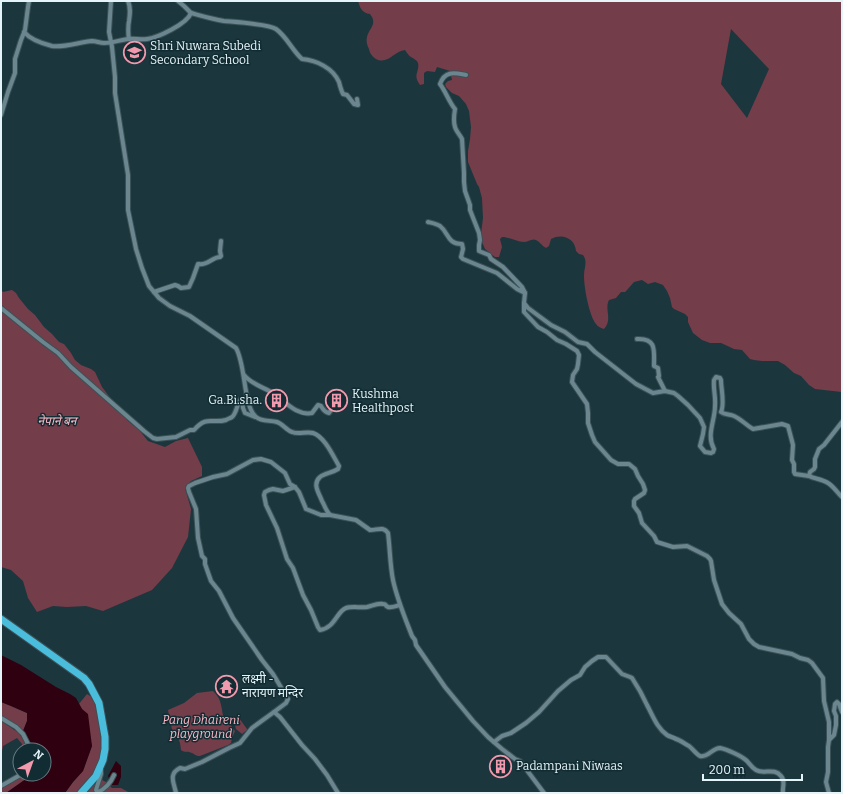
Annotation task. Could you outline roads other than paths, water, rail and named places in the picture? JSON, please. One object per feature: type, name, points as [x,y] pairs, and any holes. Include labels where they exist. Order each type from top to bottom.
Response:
[{"type":"highway","points":[[1,619],[84,678],[89,684],[99,703],[105,737],[103,760],[96,776],[82,793]]},
{"type":"street","points":[[1,115],[15,73],[15,59],[24,32],[29,1]]},
{"type":"street","points":[[111,1],[108,32],[112,46],[115,93],[128,175],[128,210],[136,249],[142,268],[149,286],[159,298],[170,306],[190,316],[236,348],[239,353],[244,375],[245,388],[250,406],[256,417]]},
{"type":"street","points":[[128,1],[130,9],[128,24],[129,39]]},
{"type":"street","points":[[178,1],[191,13],[206,18],[274,28],[282,35],[302,59],[318,63],[334,74],[339,81],[343,94],[347,95],[354,104],[358,105],[357,99]]},
{"type":"street","points":[[24,32],[34,39],[51,46],[64,46],[93,41],[104,43],[129,39],[147,39],[157,37],[182,24],[188,19],[191,13]]},
{"type":"street","points":[[466,75],[454,73],[448,74],[444,77],[440,84],[455,109],[453,121],[455,128],[462,139],[465,191],[470,205],[470,210],[479,233],[479,251],[489,255],[491,259],[503,267],[522,288],[525,293],[524,312],[534,323],[557,340],[577,351],[579,355],[578,364],[573,375],[572,382],[587,404],[588,423],[592,435],[595,442],[611,460],[618,464],[630,464],[635,469],[644,484],[645,490],[644,493],[635,499],[634,506],[639,513],[642,523],[651,532],[657,542],[674,547],[687,546],[707,556],[712,561],[714,580],[722,604],[741,624],[749,639],[759,647],[792,654],[808,660],[820,674],[822,678],[824,701],[829,722],[830,740],[828,747],[828,772],[826,782],[829,793]]},
{"type":"street","points":[[428,222],[441,226],[453,242],[462,244],[463,249],[461,257],[463,259],[497,273],[517,289],[525,293]]},
{"type":"street","points":[[154,292],[175,285],[181,288],[189,287],[198,264],[202,264],[221,256],[221,241]]},
{"type":"street","points":[[524,303],[528,308],[551,325],[565,332],[578,342],[587,344],[636,384],[653,393],[665,391],[674,393],[678,396],[700,418],[704,427],[700,446],[705,452],[711,453],[714,452],[710,438],[715,406],[714,380],[716,376],[720,378],[723,404],[721,412],[723,414],[732,415],[753,429],[782,424],[787,425],[793,445],[792,460],[795,474],[809,476],[827,482],[842,497]]},
{"type":"street","points":[[1,308],[58,354],[153,438],[158,439],[176,437],[190,430],[194,430],[204,422],[216,420],[222,421],[228,419],[233,416],[240,400],[242,400],[245,413],[260,420],[278,423],[291,432],[315,433],[325,443],[338,466],[338,469],[334,472],[323,475],[317,482],[317,491],[330,515]]},
{"type":"street","points":[[637,339],[651,342],[654,347],[654,366],[658,368],[658,377],[665,391]]},
{"type":"street","points":[[244,375],[252,383],[273,393],[300,412],[308,414],[312,413],[318,405],[321,406],[326,412],[332,410]]},
{"type":"street","points":[[809,476],[810,472],[815,467],[815,459],[819,449],[842,422]]},
{"type":"street","points":[[176,793],[172,781],[175,771],[180,768],[185,769],[240,743],[252,728],[286,703],[288,698],[211,581],[205,564],[205,559],[202,556],[198,538],[196,509],[188,488],[195,483],[227,474],[252,460],[261,459],[271,462],[285,473],[290,484],[299,492],[306,509],[321,515],[330,515],[356,520],[370,530],[383,529],[387,532],[393,581],[400,605],[416,645],[439,679],[472,721],[502,750],[520,761],[544,793]]},
{"type":"street","points":[[295,487],[282,491],[273,489],[269,490],[264,495],[266,505],[277,528],[287,558],[320,630],[330,626],[344,609],[381,604],[389,607],[400,605]]},
{"type":"street","points":[[494,742],[526,723],[539,712],[558,691],[571,680],[580,675],[585,667],[592,661],[598,657],[606,657],[622,674],[632,678],[652,716],[665,734],[686,745],[700,756],[704,756],[720,748],[742,757],[756,770],[761,772],[776,772],[783,777],[783,793]]},
{"type":"street","points":[[830,740],[834,736],[836,725],[834,704],[837,702],[842,712]]},
{"type":"street","points":[[274,712],[280,717],[315,759],[338,793]]},
{"type":"street","points":[[1,718],[16,727],[26,742]]},
{"type":"street","points":[[103,760],[101,774],[96,790],[98,792],[102,790],[114,775]]},
{"type":"street","points":[[1,786],[12,780]]},
{"type":"place","name":"Shri Nuwara Subedi Secondary School","points":[[135,53]]},
{"type":"place","name":"Ga.Bi.sha.","points":[[277,400]]},
{"type":"place","name":"Kushma Healthpost","points":[[336,401]]},
{"type":"place","name":"लक्ष्मी - नारायण मन्दिर","points":[[226,686]]},
{"type":"place","name":"Padampani Niwaas","points":[[500,766]]},
{"type":"park label","name":"नेपाने बन","points":[[57,421]]},
{"type":"park label","name":"Pang Dhaireni playground","points":[[201,727]]}]
